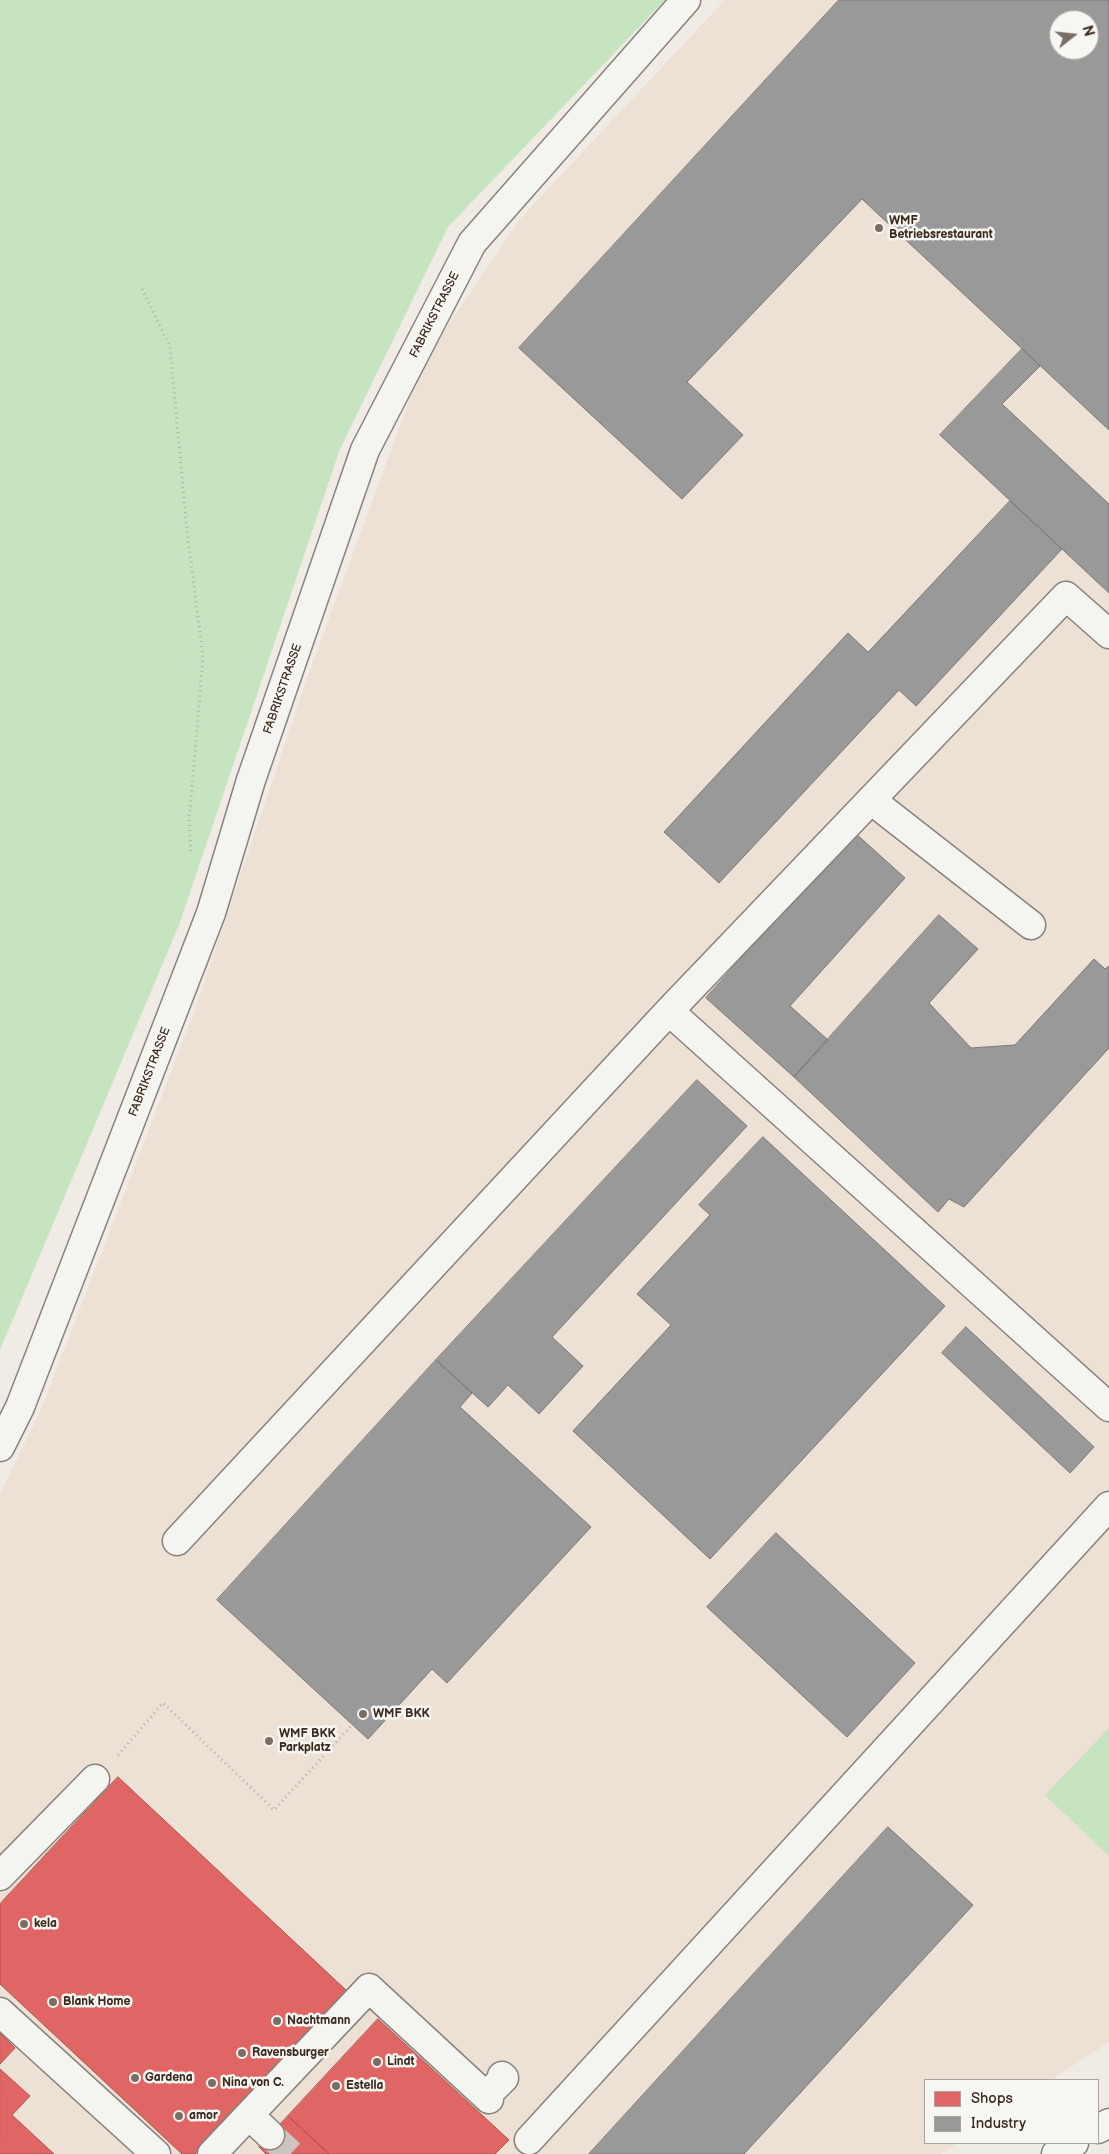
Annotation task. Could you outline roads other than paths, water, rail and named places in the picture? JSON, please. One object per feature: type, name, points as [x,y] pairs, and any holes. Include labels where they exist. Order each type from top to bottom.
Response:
[{"type":"street","name":"FABRIKSTRASSE","points":[[0,1447],[20,1407],[211,913],[251,780],[365,450],[472,243],[686,0]]},
{"type":"street","points":[[177,1541],[669,1011],[1066,596],[1109,634]]},
{"type":"street","points":[[871,800],[1031,925]]},
{"type":"street","points":[[669,1011],[1109,1407]]},
{"type":"street","points":[[529,2140],[1109,1506]]},
{"type":"street","points":[[0,1876],[95,1779]]},
{"type":"street","points":[[212,2154],[369,1988],[486,2097],[504,2078],[502,2076]]},
{"type":"street","points":[[0,2012],[156,2154]]},
{"type":"street","points":[[249,2114],[270,2135]]},
{"type":"street","points":[[1056,2154],[1072,2144]]},
{"type":"tunnel","points":[[270,2135],[291,2154]]},
{"type":"place","name":"WMF Betriebsrestaurant","points":[[879,228]]},
{"type":"place","name":"WMF BKK","points":[[363,1714]]},
{"type":"place","name":"WMF BKK Parkplatz","points":[[269,1741]]},
{"type":"place","name":"kela","points":[[24,1924]]},
{"type":"place","name":"Blank Home","points":[[53,2002]]},
{"type":"place","name":"Nachtmann","points":[[277,2021]]},
{"type":"place","name":"Ravensburger","points":[[242,2053]]},
{"type":"place","name":"Lindt","points":[[377,2062]]},
{"type":"place","name":"Gardena","points":[[135,2078]]},
{"type":"place","name":"Nina von C.","points":[[212,2083]]},
{"type":"place","name":"Estella","points":[[336,2086]]},
{"type":"place","name":"amor","points":[[179,2116]]}]
